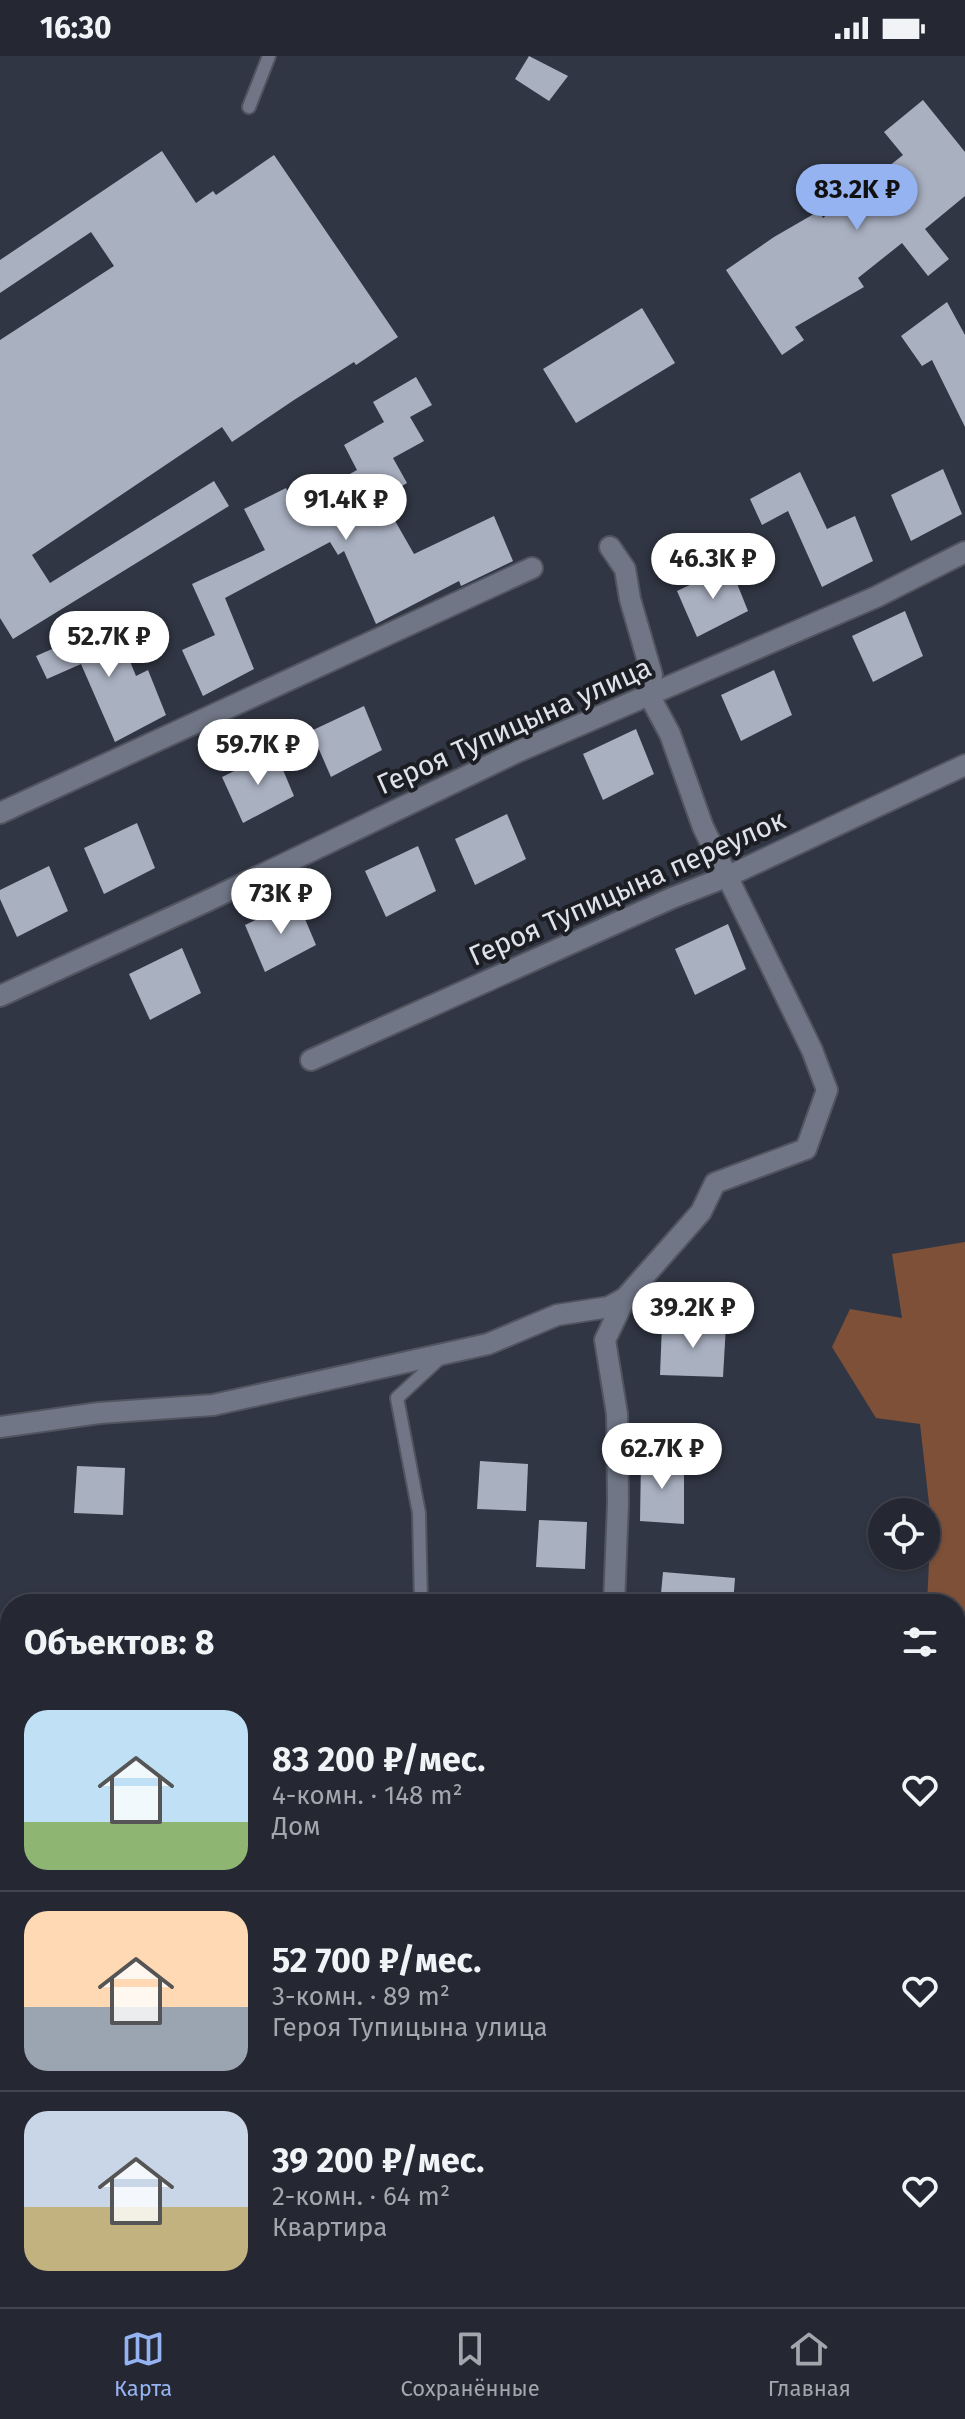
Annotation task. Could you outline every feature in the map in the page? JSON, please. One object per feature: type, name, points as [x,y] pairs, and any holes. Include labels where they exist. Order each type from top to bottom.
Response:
[{"type":"street","points":[[610,547],[625,569],[630,599],[652,675],[649,695],[670,734],[703,827],[812,1050],[827,1090],[806,1149],[715,1183],[701,1212],[625,1298],[605,1340],[617,1414],[614,1594]]},
{"type":"street","name":"Героя Тупицына улица","points":[[0,996],[205,902],[517,752],[876,597],[965,552]]},
{"type":"street","points":[[0,813],[532,568]]},
{"type":"street","name":"Героя Тупицына переулок","points":[[311,1060],[672,898],[726,877],[965,765]]},
{"type":"street","points":[[0,1427],[99,1413],[213,1405],[327,1378],[442,1356],[488,1344],[557,1315],[609,1307],[625,1298]]},
{"type":"lane","points":[[249,107],[269,56]]},
{"type":"lane","points":[[421,1594],[419,1513],[397,1398],[442,1356]]},
{"type":"shaded area","points":[[965,1242],[965,1594],[927,1594],[929,1570],[940,1570],[940,1498],[928,1498],[920,1424],[876,1418],[832,1347],[850,1309],[902,1318],[892,1254]]},
{"type":"building","points":[[529,56],[568,76],[549,101],[515,79]]},
{"type":"building","points":[[923,100],[965,152],[965,196],[925,229],[949,259],[928,276],[902,243],[858,278],[864,287],[795,327],[804,340],[782,355],[726,270],[819,211],[823,218],[903,155],[884,132]]},
{"type":"building","points":[[162,151],[196,203],[213,191],[216,195],[274,155],[398,337],[232,442],[222,427],[32,555],[50,583],[214,481],[229,506],[13,639],[0,618],[0,340],[114,266],[91,232],[0,293],[0,260]]},
{"type":"building","points":[[947,302],[965,335],[965,427],[932,360],[922,366],[901,336]]},
{"type":"building","points":[[642,308],[675,363],[576,423],[543,369]]},
{"type":"building","points":[[416,377],[432,405],[410,417],[424,441],[393,458],[407,483],[382,498],[414,554],[494,516],[513,561],[461,586],[459,581],[376,624],[344,551],[338,555],[330,542],[225,598],[254,669],[203,696],[182,650],[215,635],[192,584],[265,550],[244,509],[286,488],[294,505],[357,470],[344,445],[384,422],[373,402]]},
{"type":"building","points":[[943,469],[962,514],[911,541],[891,495]]},
{"type":"building","points":[[800,472],[827,529],[855,516],[873,561],[822,587],[788,511],[762,525],[750,499]]},
{"type":"building","points":[[730,566],[748,611],[697,637],[677,591]]},
{"type":"building","points":[[905,611],[923,656],[873,682],[852,636]]},
{"type":"building","points":[[114,622],[136,676],[148,670],[166,715],[115,742],[81,664],[47,679],[36,656]]},
{"type":"building","points":[[774,670],[792,715],[741,741],[721,695]]},
{"type":"building","points":[[364,706],[382,750],[331,777],[311,731]]},
{"type":"building","points":[[636,729],[654,774],[603,800],[583,754]]},
{"type":"building","points":[[275,751],[294,796],[243,823],[222,777]]},
{"type":"building","points":[[507,814],[526,859],[475,885],[455,839]]},
{"type":"building","points":[[137,823],[155,868],[104,894],[84,848]]},
{"type":"building","points":[[418,846],[436,891],[386,917],[365,871]]},
{"type":"building","points":[[49,866],[68,911],[17,937],[0,899],[0,890]]},
{"type":"building","points":[[297,900],[316,945],[265,972],[245,925]]},
{"type":"building","points":[[728,924],[746,969],[695,995],[675,949]]},
{"type":"building","points":[[182,948],[201,993],[150,1020],[129,974]]},
{"type":"building","points":[[662,1325],[726,1325],[723,1377],[660,1375]]},
{"type":"building","points":[[641,1459],[684,1460],[684,1524],[640,1521]]},
{"type":"building","points":[[480,1461],[528,1464],[526,1511],[477,1509]]},
{"type":"building","points":[[77,1466],[125,1468],[123,1515],[74,1513]]},
{"type":"building","points":[[539,1520],[587,1522],[585,1569],[536,1567]]},
{"type":"building","points":[[663,1572],[735,1578],[734,1594],[661,1594]]}]
